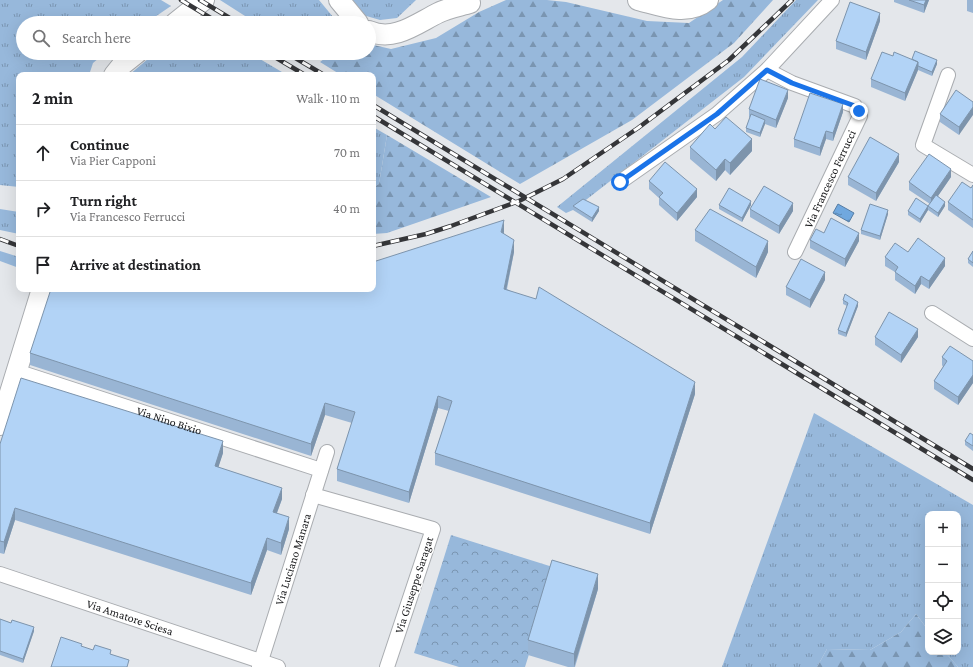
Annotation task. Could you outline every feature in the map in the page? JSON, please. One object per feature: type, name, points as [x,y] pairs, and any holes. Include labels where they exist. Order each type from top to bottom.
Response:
[{"type":"street","points":[[184,16],[204,0]]},
{"type":"street","points":[[338,0],[352,16]]},
{"type":"street","points":[[426,19],[432,0]]},
{"type":"street","points":[[638,0],[678,10],[691,10],[708,0]]},
{"type":"street","points":[[620,182],[717,114],[767,70],[832,0]]},
{"type":"street","points":[[376,32],[382,34],[395,34],[412,28],[440,12],[468,1]]},
{"type":"street","points":[[116,72],[128,60]]},
{"type":"street","name":"Via Francesco Ferrucci","points":[[767,70],[792,83],[855,106],[860,116],[795,252]]},
{"type":"street","points":[[948,75],[923,145],[973,175]]},
{"type":"street","points":[[0,424],[41,292]]},
{"type":"street","points":[[932,313],[973,339]]},
{"type":"street","name":"Via Nino Bixio","points":[[16,371],[321,470]]},
{"type":"street","name":"Via Luciano Manara","points":[[260,664],[327,452]]},
{"type":"street","name":"Via Giuseppe Saragat","points":[[313,495],[433,529],[387,667]]},
{"type":"street","name":"Via Amatore Sciesa","points":[[0,574],[260,664],[278,667]]},
{"type":"green space","points":[[0,0],[161,0],[171,6],[156,16],[16,16],[16,60],[97,60],[93,63],[90,72],[16,72],[16,187],[0,185]]},
{"type":"green space","points":[[220,0],[319,0],[332,16],[245,16]]},
{"type":"green space","points":[[352,0],[416,0],[397,18],[380,20],[376,19],[376,16],[363,15]]},
{"type":"green space","points":[[506,0],[547,0],[566,2],[647,21],[689,23],[723,0],[773,0],[734,43],[632,120],[520,184],[376,96],[376,72],[336,72],[320,62],[323,60],[376,60],[376,46],[391,49],[436,38],[479,12]]},
{"type":"green space","points":[[796,0],[818,0],[744,77],[573,210],[566,213],[557,207],[742,57]]},
{"type":"green space","points":[[147,60],[262,60],[282,72],[133,72]]},
{"type":"green space","points":[[376,129],[387,135],[379,184],[376,186]]},
{"type":"green space","points":[[387,135],[491,197],[387,233],[376,234],[376,186],[379,184]]},
{"type":"green space","points":[[0,209],[16,212],[16,233],[0,230]]},
{"type":"green space","points":[[0,251],[16,256],[16,267],[0,261]]},
{"type":"green space","points":[[814,413],[973,505],[973,667],[958,667],[948,655],[961,655],[961,511],[925,511],[925,626],[916,614],[901,632],[870,650],[827,649],[817,667],[722,667]]},
{"type":"green space","points":[[451,535],[556,568],[525,667],[459,667],[414,653]]},
{"type":"green space","points":[[916,614],[925,626],[925,655],[948,655],[958,667],[817,667],[827,649],[870,650],[901,632]]},
{"type":"water","points":[[838,204],[854,213],[849,222],[833,213]]},
{"type":"building","points":[[909,0],[926,0],[924,5]]},
{"type":"building","points":[[850,2],[880,13],[866,52],[836,41]]},
{"type":"building","points":[[915,51],[937,60],[932,72],[918,66],[918,62],[912,59]]},
{"type":"building","points":[[882,52],[893,56],[894,52],[918,62],[905,93],[871,79]]},
{"type":"building","points":[[760,79],[788,90],[776,120],[749,109]]},
{"type":"building","points":[[956,90],[973,102],[973,107],[959,127],[940,114]]},
{"type":"building","points":[[810,93],[843,104],[833,133],[826,131],[820,148],[794,139]]},
{"type":"building","points":[[751,114],[765,120],[760,133],[746,128]]},
{"type":"building","points":[[726,117],[752,139],[730,163],[725,159],[716,170],[690,147],[710,124],[715,129]]},
{"type":"building","points":[[870,137],[899,154],[876,193],[848,177]]},
{"type":"building","points":[[929,154],[951,169],[931,198],[909,182]]},
{"type":"building","points":[[665,162],[697,189],[677,213],[659,197],[663,193],[649,181]]},
{"type":"building","points":[[962,182],[971,188],[973,185],[973,220],[948,202]]},
{"type":"building","points":[[764,186],[793,203],[779,226],[750,209]]},
{"type":"building","points":[[729,188],[751,201],[742,218],[719,205]]},
{"type":"building","points":[[936,195],[945,202],[938,213],[928,206]]},
{"type":"building","points":[[916,198],[928,206],[920,219],[908,211]]},
{"type":"building","points":[[583,199],[599,207],[592,218],[573,206]]},
{"type":"building","points":[[870,204],[888,210],[880,236],[861,230]]},
{"type":"building","points":[[710,209],[768,241],[756,267],[695,230]]},
{"type":"building","points":[[831,218],[859,233],[845,259],[810,240],[816,229],[824,233]]},
{"type":"building","points":[[504,220],[501,232],[514,240],[504,289],[536,299],[539,287],[695,382],[650,523],[435,453],[452,401],[438,396],[409,492],[337,469],[355,412],[325,403],[311,444],[30,353],[50,292],[376,292],[376,261]]},
{"type":"building","points":[[918,238],[945,258],[929,281],[921,276],[915,286],[895,272],[898,267],[885,257],[895,243],[908,252]]},
{"type":"building","points":[[973,251],[973,263],[968,259]]},
{"type":"building","points":[[801,259],[825,272],[810,300],[786,287]]},
{"type":"building","points":[[845,294],[858,302],[846,333],[838,330],[848,303],[843,300]]},
{"type":"building","points":[[889,312],[918,329],[901,355],[875,337]]},
{"type":"building","points":[[950,346],[973,361],[973,375],[958,397],[934,381],[947,361],[942,357]]},
{"type":"building","points":[[21,378],[223,441],[215,466],[282,488],[273,512],[289,517],[281,543],[267,538],[251,583],[15,508],[4,542],[0,541],[0,444]]},
{"type":"building","points":[[970,433],[973,435],[973,446],[965,441]]},
{"type":"building","points":[[552,560],[598,574],[574,654],[528,640]]},
{"type":"building","points":[[0,619],[11,623],[12,620],[34,627],[23,659],[0,651]]},
{"type":"building","points":[[61,637],[82,644],[81,646],[93,650],[95,645],[111,650],[110,654],[129,660],[127,667],[51,667]]},
{"type":"railway","points":[[181,0],[207,16]]},
{"type":"railway","points":[[200,0],[226,16]]},
{"type":"railway","points":[[376,245],[426,234],[451,226],[519,201],[563,179],[638,128],[729,60],[792,0]]},
{"type":"railway","points":[[280,60],[300,72]]},
{"type":"railway","points":[[299,60],[319,72]]},
{"type":"railway","points":[[376,107],[973,469]]},
{"type":"railway","points":[[376,118],[973,480]]},
{"type":"railway","points":[[0,239],[16,245]]},
{"type":"route","points":[[620,182],[717,114],[767,70],[792,83],[855,106],[859,111]]}]
